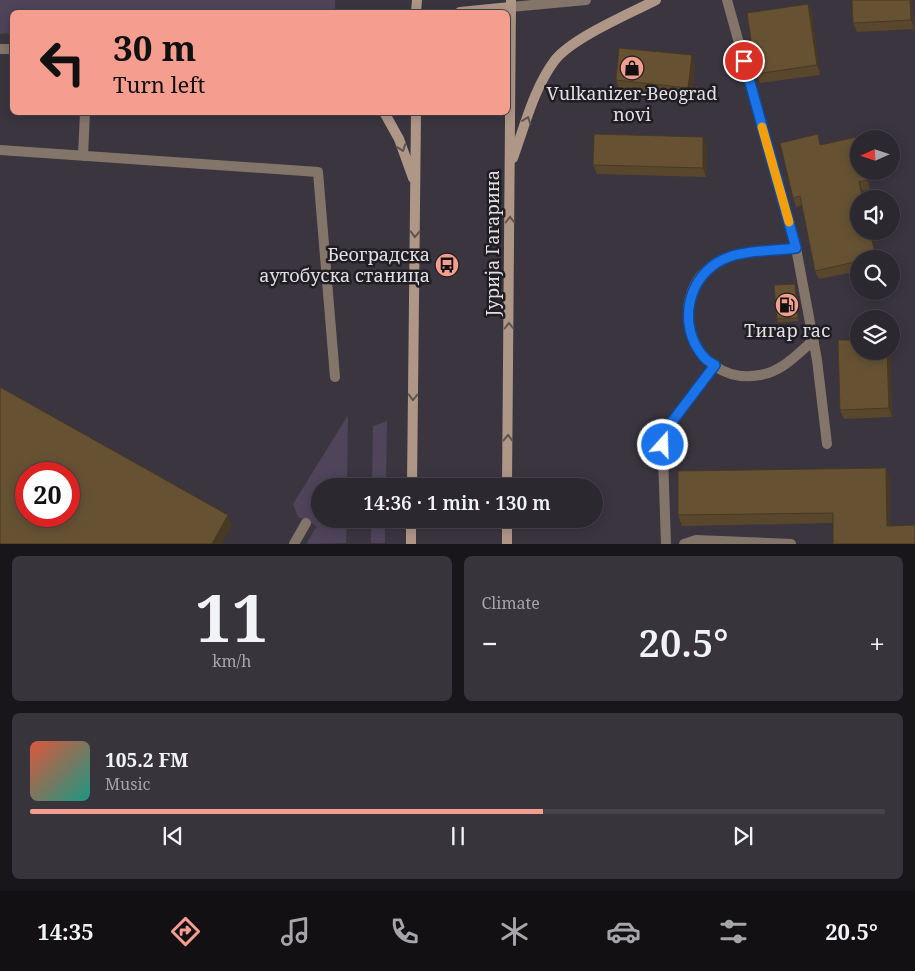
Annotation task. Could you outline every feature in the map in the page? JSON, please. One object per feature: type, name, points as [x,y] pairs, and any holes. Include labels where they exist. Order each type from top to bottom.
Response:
[{"type":"main road","points":[[510,166],[536,93],[556,60],[574,44],[656,0]]},
{"type":"main road","points":[[473,10],[511,4]]},
{"type":"main road","name":"Јурија Гагарина","points":[[507,478],[511,4]]},
{"type":"main road","points":[[386,115],[399,139],[416,186]]},
{"type":"main road","points":[[412,478],[416,115]]},
{"type":"main road","points":[[411,528],[411,544]]},
{"type":"main road","points":[[507,528],[507,544]]},
{"type":"street","points":[[511,4],[586,0]]},
{"type":"street","points":[[728,0],[796,248],[814,340],[827,444]]},
{"type":"street","points":[[83,156],[85,115]]},
{"type":"street","points":[[0,150],[318,172],[335,377]]},
{"type":"street","points":[[796,248],[742,254],[724,259],[708,269],[696,284],[689,303],[688,322],[693,341],[703,357],[720,370],[740,376],[761,375],[781,368],[814,340]]},
{"type":"street","points":[[666,544],[664,433],[715,365]]},
{"type":"street","points":[[294,544],[306,522]]},
{"type":"street","points":[[684,544],[696,540],[791,544]]},
{"type":"shaded area","points":[[0,0],[335,0],[335,9],[327,10],[10,10],[10,33],[0,34]]},
{"type":"shaded area","points":[[348,415],[347,478],[311,478],[311,523],[298,517],[293,504]]},
{"type":"shaded area","points":[[387,421],[386,478],[372,478],[373,426]]},
{"type":"shaded area","points":[[316,528],[347,528],[346,543],[308,544],[307,542]]},
{"type":"shaded area","points":[[371,528],[385,528],[385,543],[371,543]]},
{"type":"building","points":[[852,0],[910,0],[911,20],[853,23]]},
{"type":"building","points":[[808,4],[817,65],[756,74],[747,13]]},
{"type":"building","points":[[619,48],[692,55],[688,88],[616,80]]},
{"type":"building","points":[[594,134],[703,137],[703,168],[593,165]]},
{"type":"building","points":[[818,134],[820,145],[850,139],[850,180],[867,180],[859,182],[861,190],[850,190],[850,240],[872,240],[874,250],[850,250],[850,263],[815,271],[800,196],[793,198],[780,143]]},
{"type":"building","points":[[795,284],[798,318],[777,319],[774,285]]},
{"type":"building","points":[[838,340],[850,340],[850,360],[887,360],[889,408],[840,410]]},
{"type":"building","points":[[0,387],[228,515],[212,544],[0,544]]},
{"type":"building","points":[[886,468],[887,526],[915,525],[915,544],[833,544],[833,513],[678,515],[678,471]]},
{"type":"slow traffic","points":[[762,127],[789,222]]},
{"type":"place","name":"Vulkanizer-Beograd novi","points":[[632,68]]},
{"type":"place","name":"Београдска аутобуска станица","points":[[447,265]]},
{"type":"place","name":"Тигар гас","points":[[787,305]]},
{"type":"route","points":[[663,445],[664,433],[715,365],[703,357],[693,341],[688,322],[689,303],[696,284],[708,269],[724,259],[742,254],[796,248],[744,61]]}]
